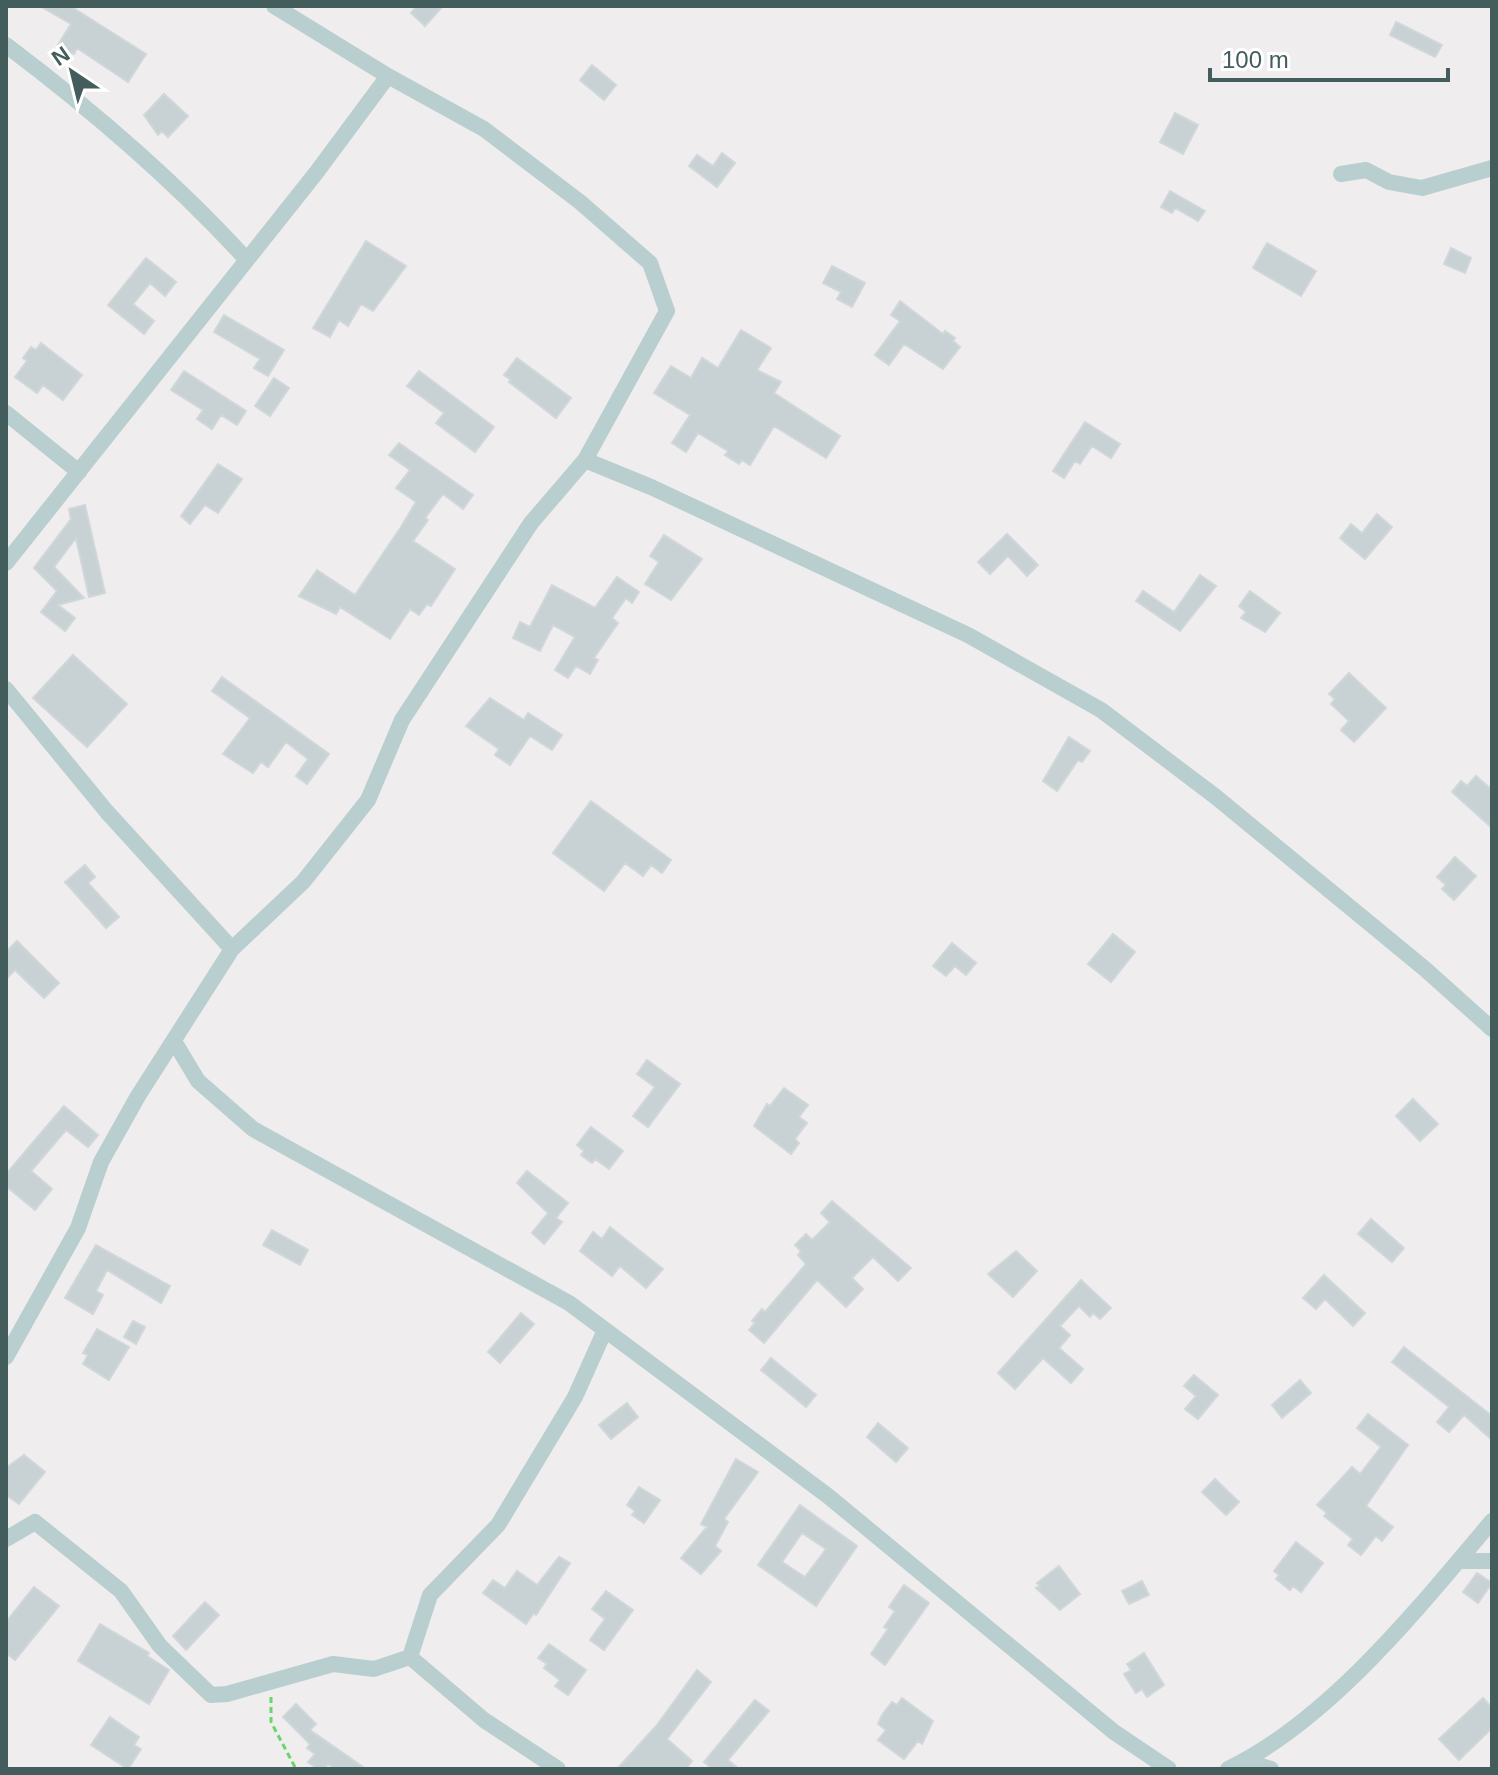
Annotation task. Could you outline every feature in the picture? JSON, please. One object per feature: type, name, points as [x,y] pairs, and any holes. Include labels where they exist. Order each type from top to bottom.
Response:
[{"type":"street","points":[[6,1357],[78,1228],[101,1162],[232,949],[303,882],[368,800],[402,720],[485,588],[531,523],[585,460],[667,311],[650,263],[580,202],[484,129],[388,76],[274,6]]},
{"type":"street","points":[[6,45],[138,150],[195,204],[245,258]]},
{"type":"street","points":[[6,563],[245,258],[316,173],[388,76]]},
{"type":"street","points":[[1341,174],[1366,170],[1389,182],[1422,188],[1492,168]]},
{"type":"street","points":[[6,413],[79,472]]},
{"type":"street","points":[[585,460],[651,487],[968,635],[1101,710],[1216,797],[1425,969],[1492,1029]]},
{"type":"street","points":[[6,689],[107,812],[232,949]]},
{"type":"street","points":[[174,1041],[198,1081],[253,1129],[372,1197],[476,1248],[569,1303],[828,1496],[1114,1732],[1169,1769]]},
{"type":"street","points":[[410,1657],[430,1595],[498,1525],[575,1397],[605,1330]]},
{"type":"street","points":[[1228,1769],[1285,1736],[1337,1691],[1492,1521]]},
{"type":"street","points":[[6,1539],[35,1522],[121,1591],[160,1646],[211,1695],[333,1664],[374,1669],[410,1657]]},
{"type":"street","points":[[1458,1561],[1492,1561]]},
{"type":"street","points":[[410,1657],[484,1720],[558,1769]]},
{"type":"street","points":[[1245,1761],[1271,1769]]},
{"type":"path","points":[[271,1681],[271,1722],[296,1769]]},
{"type":"building","points":[[40,6],[70,6],[146,54],[128,82],[77,48],[74,54],[58,45],[71,24]]},
{"type":"building","points":[[417,6],[443,6],[425,26],[411,13]]},
{"type":"building","points":[[1396,22],[1442,45],[1435,57],[1390,35]]},
{"type":"building","points":[[592,65],[616,85],[604,100],[580,80]]},
{"type":"building","points":[[164,94],[188,116],[168,137],[162,131],[158,135],[144,115]]},
{"type":"building","points":[[1175,113],[1198,125],[1183,154],[1160,142]]},
{"type":"building","points":[[722,153],[735,163],[717,187],[689,166],[697,155],[713,166]]},
{"type":"building","points":[[1170,191],[1205,211],[1198,221],[1175,208],[1172,213],[1161,207]]},
{"type":"building","points":[[366,241],[406,266],[373,311],[361,304],[348,326],[339,320],[330,337],[313,328]]},
{"type":"building","points":[[1267,243],[1316,271],[1301,296],[1253,268]]},
{"type":"building","points":[[1451,248],[1471,258],[1465,273],[1444,264]]},
{"type":"building","points":[[146,258],[176,282],[165,296],[150,283],[133,304],[154,321],[144,334],[108,305]]},
{"type":"building","points":[[832,266],[865,283],[852,307],[837,299],[841,292],[823,283]]},
{"type":"building","points":[[900,301],[943,334],[945,331],[955,338],[953,341],[960,347],[943,369],[904,344],[889,365],[875,355],[900,321],[891,315]]},
{"type":"building","points":[[224,315],[284,350],[268,376],[254,368],[260,359],[214,332]]},
{"type":"building","points":[[741,330],[771,348],[757,370],[781,382],[774,393],[840,436],[826,458],[774,426],[750,465],[742,460],[739,464],[725,455],[728,451],[698,433],[686,452],[672,443],[690,415],[654,393],[671,366],[691,378],[702,358],[718,368]]},
{"type":"building","points":[[41,343],[82,375],[63,400],[43,385],[37,393],[15,377],[27,361],[23,358],[31,347],[36,350]]},
{"type":"building","points":[[517,358],[571,398],[556,418],[504,375]]},
{"type":"building","points":[[184,371],[246,411],[237,425],[221,415],[212,429],[197,419],[203,410],[171,390]]},
{"type":"building","points":[[419,371],[494,427],[475,452],[436,423],[444,413],[407,386]]},
{"type":"building","points":[[274,378],[289,388],[270,416],[255,406]]},
{"type":"building","points":[[1085,422],[1120,444],[1111,458],[1092,446],[1080,464],[1075,461],[1064,478],[1053,471]]},
{"type":"building","points":[[399,443],[473,495],[463,509],[443,494],[425,518],[428,520],[413,541],[455,569],[431,606],[427,604],[419,615],[410,609],[390,639],[340,607],[336,614],[299,596],[317,570],[355,595],[401,527],[416,502],[396,488],[410,470],[389,455]]},
{"type":"building","points":[[218,464],[242,479],[218,513],[205,505],[190,524],[181,516]]},
{"type":"building","points":[[85,505],[105,593],[89,597],[76,538],[54,567],[84,598],[58,605],[75,618],[65,631],[41,612],[57,591],[34,568],[71,519],[69,509]]},
{"type":"building","points":[[1377,514],[1392,527],[1365,559],[1340,538],[1351,524],[1362,533]]},
{"type":"building","points":[[1007,534],[1038,565],[1027,576],[1008,556],[990,574],[978,562]]},
{"type":"building","points":[[664,535],[702,559],[671,600],[645,584],[659,562],[650,556]]},
{"type":"building","points":[[1200,575],[1216,586],[1180,631],[1136,601],[1143,591],[1174,612]]},
{"type":"building","points":[[617,577],[639,592],[632,603],[626,598],[612,618],[618,623],[594,658],[598,660],[590,674],[576,666],[568,678],[555,670],[575,637],[553,625],[540,651],[513,638],[520,622],[530,627],[552,585],[595,608]]},
{"type":"building","points":[[1250,591],[1280,613],[1265,632],[1241,618],[1246,612],[1239,606]]},
{"type":"building","points":[[73,655],[127,704],[87,747],[33,698]]},
{"type":"building","points":[[1349,673],[1386,708],[1354,742],[1341,730],[1349,721],[1331,704],[1335,699],[1329,694]]},
{"type":"building","points":[[222,677],[329,754],[307,784],[296,776],[308,759],[286,742],[268,767],[261,762],[253,773],[223,754],[250,718],[212,691]]},
{"type":"building","points":[[490,698],[524,720],[528,713],[562,735],[552,750],[530,736],[510,765],[495,755],[499,749],[466,726]]},
{"type":"building","points":[[1069,737],[1090,751],[1082,762],[1078,760],[1057,791],[1043,781]]},
{"type":"building","points":[[1476,776],[1492,790],[1492,828],[1452,792],[1461,781],[1467,786]]},
{"type":"building","points":[[591,801],[671,860],[662,873],[651,865],[643,876],[625,863],[604,891],[553,853]]},
{"type":"building","points":[[1455,857],[1476,876],[1454,900],[1442,889],[1446,885],[1437,877]]},
{"type":"building","points":[[85,865],[95,877],[88,883],[119,917],[106,928],[65,882]]},
{"type":"building","points":[[1113,934],[1135,952],[1111,982],[1088,964]]},
{"type":"building","points":[[17,941],[59,983],[44,998],[15,970],[6,979],[6,952]]},
{"type":"building","points":[[952,943],[976,963],[966,975],[955,966],[946,976],[933,966]]},
{"type":"building","points":[[647,1060],[680,1084],[648,1127],[633,1116],[655,1087],[637,1074]]},
{"type":"building","points":[[784,1088],[808,1105],[799,1117],[807,1123],[795,1139],[799,1143],[791,1154],[754,1126],[767,1104],[770,1106]]},
{"type":"building","points":[[1413,1099],[1438,1124],[1420,1141],[1396,1116]]},
{"type":"building","points":[[64,1106],[98,1135],[88,1147],[66,1130],[31,1171],[52,1189],[35,1210],[6,1186],[6,1174]]},
{"type":"building","points":[[591,1127],[623,1151],[609,1169],[595,1159],[592,1163],[581,1155],[584,1151],[577,1145]]},
{"type":"building","points":[[527,1171],[568,1203],[556,1218],[562,1222],[544,1244],[532,1233],[548,1213],[517,1183]]},
{"type":"building","points":[[832,1201],[911,1268],[898,1281],[873,1257],[852,1278],[863,1289],[846,1307],[817,1280],[764,1343],[749,1330],[755,1323],[752,1321],[762,1309],[765,1312],[806,1264],[798,1255],[801,1251],[795,1245],[806,1234],[812,1240],[830,1222],[821,1213]]},
{"type":"building","points":[[1371,1219],[1404,1248],[1392,1262],[1358,1234]]},
{"type":"building","points":[[610,1227],[663,1269],[646,1288],[620,1266],[612,1276],[580,1251],[593,1232],[602,1239]]},
{"type":"building","points":[[272,1230],[308,1250],[300,1265],[263,1245]]},
{"type":"building","points":[[96,1245],[170,1286],[161,1303],[107,1270],[96,1291],[103,1295],[93,1314],[65,1298]]},
{"type":"building","points":[[1016,1251],[1037,1271],[1013,1297],[988,1274]]},
{"type":"building","points":[[1324,1275],[1365,1313],[1353,1326],[1325,1299],[1316,1309],[1303,1298]]},
{"type":"building","points":[[1081,1280],[1111,1308],[1100,1319],[1093,1313],[1090,1317],[1079,1306],[1060,1326],[1070,1335],[1059,1348],[1083,1369],[1071,1383],[1043,1358],[1015,1389],[998,1373]]},
{"type":"building","points":[[521,1313],[534,1324],[500,1363],[488,1352]]},
{"type":"building","points":[[133,1321],[145,1327],[136,1344],[124,1337]]},
{"type":"building","points":[[97,1329],[129,1347],[109,1380],[83,1364],[88,1355],[83,1353]]},
{"type":"building","points":[[1404,1347],[1492,1416],[1492,1440],[1464,1415],[1449,1432],[1437,1422],[1449,1407],[1392,1362]]},
{"type":"building","points":[[771,1358],[816,1395],[806,1407],[761,1370]]},
{"type":"building","points":[[1194,1375],[1218,1395],[1198,1419],[1185,1409],[1196,1396],[1184,1386]]},
{"type":"building","points":[[1300,1380],[1311,1393],[1282,1418],[1272,1405]]},
{"type":"building","points":[[627,1403],[638,1417],[611,1439],[599,1425]]},
{"type":"building","points":[[1368,1414],[1408,1445],[1366,1506],[1393,1527],[1382,1541],[1376,1536],[1361,1555],[1348,1545],[1353,1539],[1324,1516],[1327,1513],[1317,1505],[1352,1467],[1360,1474],[1381,1447],[1357,1428]]},
{"type":"building","points":[[878,1423],[908,1448],[896,1462],[867,1437]]},
{"type":"building","points":[[24,1455],[45,1472],[19,1504],[6,1495],[6,1468]]},
{"type":"building","points":[[736,1459],[758,1472],[724,1519],[728,1522],[715,1546],[721,1551],[701,1574],[681,1558],[707,1527],[701,1524]]},
{"type":"building","points":[[1215,1479],[1239,1502],[1226,1515],[1202,1492]]},
{"type":"building","points":[[639,1487],[660,1500],[644,1523],[632,1515],[635,1511],[627,1505]]},
{"type":"building","points":[[800,1505],[857,1546],[816,1606],[758,1565]],"holes":[[[802,1533],[826,1549],[805,1577],[782,1562]]]},
{"type":"building","points":[[1296,1542],[1323,1563],[1301,1592],[1293,1586],[1290,1590],[1276,1579],[1279,1575],[1274,1571]]},
{"type":"building","points":[[559,1557],[570,1563],[536,1615],[534,1613],[526,1624],[483,1593],[493,1580],[505,1588],[517,1571],[537,1585]]},
{"type":"building","points":[[1059,1566],[1080,1594],[1060,1610],[1036,1588],[1040,1586],[1037,1583]]},
{"type":"building","points":[[1477,1573],[1492,1583],[1478,1603],[1463,1592]]},
{"type":"building","points":[[1142,1581],[1149,1595],[1129,1604],[1122,1591]]},
{"type":"building","points":[[904,1585],[929,1603],[885,1665],[871,1654],[888,1629],[884,1627],[895,1611],[889,1607]]},
{"type":"building","points":[[34,1587],[59,1606],[15,1660],[6,1653],[6,1622]]},
{"type":"building","points":[[606,1591],[633,1610],[604,1650],[590,1640],[605,1619],[592,1609]]},
{"type":"building","points":[[205,1602],[219,1615],[186,1650],[173,1636]]},
{"type":"building","points":[[100,1624],[149,1653],[147,1656],[169,1670],[149,1704],[78,1661]]},
{"type":"building","points":[[549,1644],[586,1670],[568,1695],[555,1686],[560,1680],[544,1668],[547,1664],[538,1658]]},
{"type":"building","points":[[1144,1653],[1164,1685],[1147,1697],[1142,1689],[1136,1693],[1124,1674],[1131,1670],[1127,1664]]},
{"type":"building","points":[[697,1670],[711,1682],[667,1739],[692,1761],[686,1769],[617,1769],[657,1725]]},
{"type":"building","points":[[902,1698],[933,1721],[922,1744],[918,1741],[904,1759],[878,1740],[886,1730],[878,1724],[882,1715],[892,1702],[897,1705]]},
{"type":"building","points":[[1483,1698],[1492,1708],[1492,1728],[1459,1760],[1439,1739]]},
{"type":"building","points":[[755,1700],[769,1711],[728,1760],[739,1769],[713,1769],[704,1762]]},
{"type":"building","points":[[296,1704],[316,1724],[310,1730],[366,1769],[336,1769],[328,1764],[324,1769],[318,1769],[308,1762],[315,1754],[307,1748],[310,1744],[283,1717]]},
{"type":"building","points":[[110,1717],[139,1737],[134,1745],[141,1749],[128,1769],[91,1745]]}]
